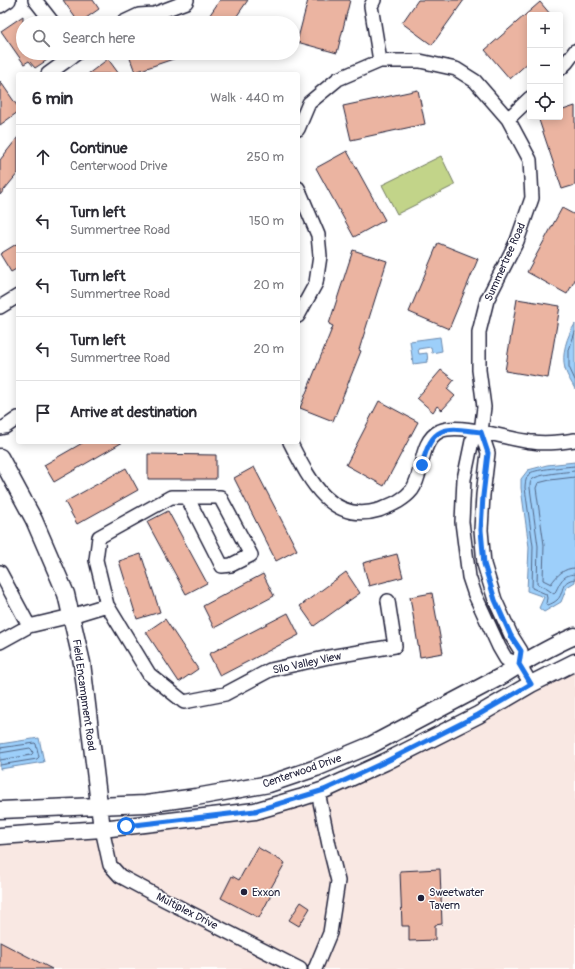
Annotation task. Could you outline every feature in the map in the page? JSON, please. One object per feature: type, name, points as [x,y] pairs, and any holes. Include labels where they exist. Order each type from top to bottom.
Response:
[{"type":"street","points":[[0,6],[9,0]]},
{"type":"street","points":[[35,0],[48,16]]},
{"type":"street","points":[[374,0],[371,6],[380,61]]},
{"type":"street","points":[[137,16],[154,14],[186,1]]},
{"type":"street","points":[[563,66],[575,52]]},
{"type":"street","points":[[51,72],[67,60]]},
{"type":"street","name":"Summertree Road","points":[[300,124],[309,103],[338,79],[380,61],[420,61],[456,69],[475,80],[508,119],[530,160],[532,198],[517,241],[487,300],[479,332],[479,370],[484,407],[481,432],[488,453],[481,530],[484,564],[495,600],[511,636],[521,651],[519,664]]},
{"type":"street","points":[[508,119],[527,101]]},
{"type":"street","points":[[300,193],[318,235],[320,256],[316,283],[300,312]]},
{"type":"street","points":[[0,306],[16,297]]},
{"type":"street","points":[[0,428],[16,419]]},
{"type":"street","points":[[291,444],[312,482],[323,496],[342,509],[357,513],[371,512],[390,506],[401,500],[412,489],[431,439],[440,431],[451,429],[481,432],[534,442],[575,440]]},
{"type":"street","name":"Summertree Road","points":[[481,432],[472,441],[464,479],[462,522],[469,577],[475,595],[499,647],[506,659],[519,664],[531,684]]},
{"type":"street","name":"Field Encampment Road","points":[[0,457],[34,520],[47,547],[66,594],[82,663],[102,829]]},
{"type":"street","name":"Silo Valley View","points":[[187,497],[222,566],[231,565],[251,555],[220,497],[187,497],[171,497],[99,537],[96,560],[107,606],[149,674],[184,702],[225,694],[270,670],[329,657],[396,646],[388,601]]},
{"type":"street","points":[[0,572],[28,626]]},
{"type":"street","points":[[0,642],[28,626],[107,606]]},
{"type":"street","name":"Centerwood Drive","points":[[0,810],[146,804],[269,784],[316,768],[371,745],[500,677],[519,664],[575,636]]},
{"type":"street","points":[[0,836],[102,829],[255,811],[318,792],[352,778],[478,715],[531,684],[575,662]]},
{"type":"street","points":[[314,969],[330,933],[338,881],[318,792]]},
{"type":"street","name":"Multiplex Drive","points":[[102,829],[110,865],[120,876],[169,903],[300,969]]},
{"type":"shaded area","points":[[575,662],[575,969],[0,969],[0,839],[102,829],[318,792]]},
{"type":"green space","points":[[441,156],[455,185],[397,214],[382,185]]},
{"type":"water","points":[[575,324],[575,389],[566,372],[564,351],[567,340]]},
{"type":"water","points":[[440,337],[442,351],[432,353],[431,347],[418,349],[419,354],[427,353],[428,362],[413,364],[410,341]]},
{"type":"water","points":[[575,462],[575,582],[567,587],[561,602],[544,612],[539,608],[544,597],[527,591],[529,547],[521,479],[528,470],[547,465]]},
{"type":"water","points":[[39,738],[44,762],[0,769],[0,744]]},
{"type":"building","points":[[63,0],[93,0],[99,9],[89,16],[74,16]]},
{"type":"building","points":[[220,0],[248,0],[237,16],[209,16]]},
{"type":"building","points":[[308,0],[350,0],[337,53],[300,43],[300,31]]},
{"type":"building","points":[[418,0],[464,0],[432,45],[402,23]]},
{"type":"building","points":[[540,2],[548,12],[529,12]]},
{"type":"building","points":[[527,13],[527,64],[510,79],[485,50]]},
{"type":"building","points":[[16,21],[16,53],[1,31]]},
{"type":"building","points":[[21,60],[47,60],[35,68],[29,61],[24,64]]},
{"type":"building","points":[[109,60],[118,72],[91,72]]},
{"type":"building","points":[[131,60],[170,60],[135,72]]},
{"type":"building","points":[[0,81],[16,104],[16,113],[0,125]]},
{"type":"building","points":[[418,90],[425,124],[351,140],[343,106]]},
{"type":"building","points":[[575,106],[575,185],[562,189],[539,120],[563,120],[563,110]]},
{"type":"building","points":[[16,140],[16,175],[0,195],[0,160]]},
{"type":"building","points":[[347,151],[385,220],[354,237],[316,168]]},
{"type":"building","points":[[562,208],[575,215],[575,280],[567,294],[527,272]]},
{"type":"building","points":[[438,243],[478,259],[449,329],[409,312]]},
{"type":"building","points":[[16,244],[16,269],[11,272],[0,254]]},
{"type":"building","points":[[353,250],[387,261],[359,350],[361,351],[333,421],[300,408],[333,326],[329,324]]},
{"type":"building","points":[[517,299],[560,306],[548,378],[505,371]]},
{"type":"building","points":[[441,370],[454,380],[447,389],[455,396],[442,410],[437,406],[433,412],[417,398]]},
{"type":"building","points":[[379,401],[418,422],[384,486],[346,465]]},
{"type":"building","points":[[81,444],[120,444],[54,482],[44,465]]},
{"type":"building","points":[[148,454],[216,455],[216,479],[148,479]]},
{"type":"building","points":[[254,467],[297,550],[276,561],[234,478]]},
{"type":"building","points":[[126,468],[138,490],[77,524],[65,502]]},
{"type":"building","points":[[168,511],[207,583],[186,594],[147,522]]},
{"type":"building","points":[[141,554],[160,612],[137,619],[119,561]]},
{"type":"building","points":[[397,554],[403,577],[369,586],[363,563]]},
{"type":"building","points":[[346,572],[360,593],[314,626],[300,606]]},
{"type":"building","points":[[263,574],[274,596],[214,628],[203,606]]},
{"type":"building","points":[[432,593],[443,653],[420,657],[410,597]]},
{"type":"building","points":[[288,613],[299,635],[220,676],[209,654]]},
{"type":"building","points":[[165,619],[198,669],[179,682],[146,632]]},
{"type":"building","points":[[257,847],[285,863],[268,893],[271,895],[259,918],[221,898],[232,876],[239,880]]},
{"type":"building","name":"Sweetwater Tavern","points":[[440,869],[442,924],[435,925],[435,940],[409,941],[409,926],[402,926],[400,871]]},
{"type":"building","points":[[301,902],[310,908],[299,926],[289,920]]},
{"type":"building","points":[[0,942],[52,969],[0,969]]},
{"type":"place","name":"Exxon","points":[[244,892]]},
{"type":"place","name":"Sweetwater Tavern","points":[[421,898]]},
{"type":"route","points":[[126,826],[255,811],[324,790],[385,762],[478,715],[531,684],[519,664],[521,651],[511,636],[495,600],[484,564],[481,530],[488,453],[481,432],[451,429],[440,431],[431,439],[422,465]]}]
